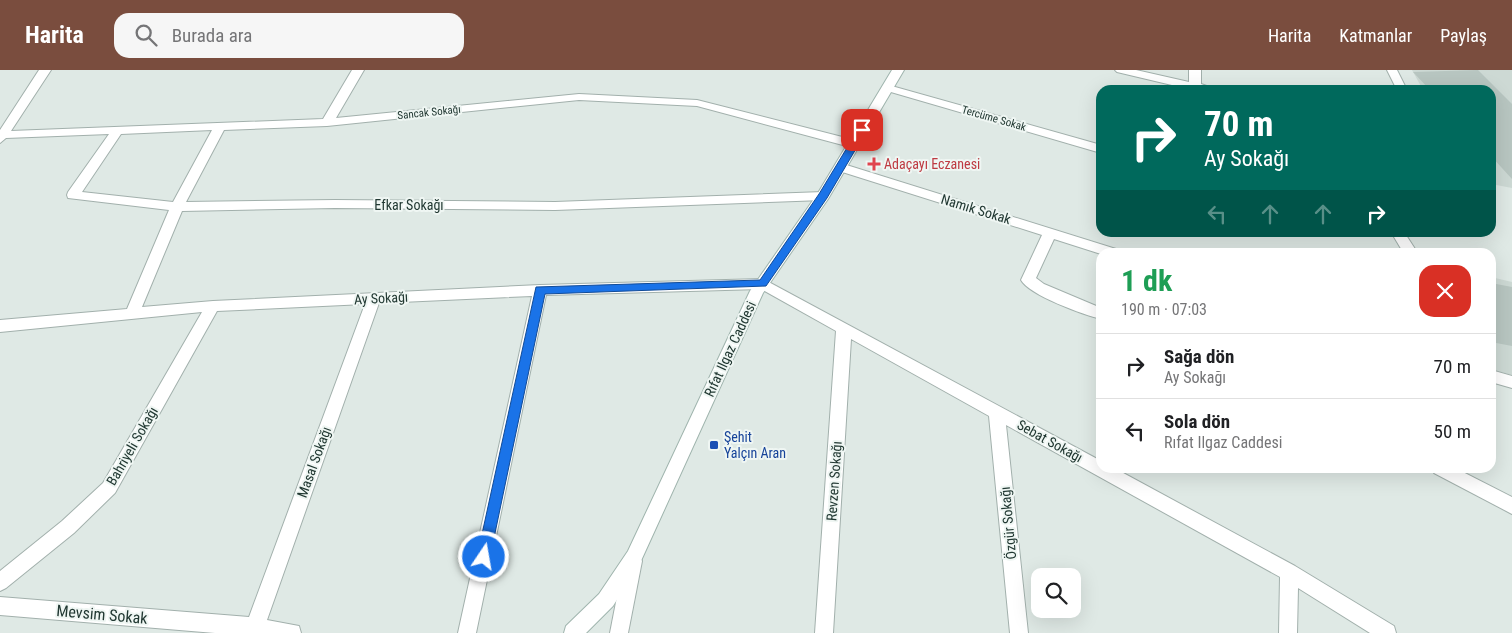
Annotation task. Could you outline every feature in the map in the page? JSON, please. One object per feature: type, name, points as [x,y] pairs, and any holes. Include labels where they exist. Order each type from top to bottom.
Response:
[{"type":"street","points":[[1,137],[45,70]]},
{"type":"street","points":[[327,122],[358,70]]},
{"type":"street","name":"Rıfat Ilgaz Caddesi","points":[[574,633],[606,600],[634,557],[753,300],[823,196],[898,70]]},
{"type":"street","points":[[1121,70],[1185,85]]},
{"type":"street","points":[[1194,85],[1195,70]]},
{"type":"street","name":"Tercüme Sokak","points":[[888,88],[1096,148]]},
{"type":"street","name":"Sancak Sokağı","points":[[1,137],[117,130],[327,122],[579,97],[697,103],[854,144]]},
{"type":"street","points":[[132,313],[177,207],[220,126]]},
{"type":"street","name":"Efkar Sokağı","points":[[117,130],[73,194],[177,207],[336,204],[555,206],[823,196]]},
{"type":"street","name":"Namık Sokak","points":[[840,167],[1098,248]]},
{"type":"street","points":[[1050,233],[1028,280],[1039,288],[1096,312]]},
{"type":"street","points":[[1400,237],[1407,248]]},
{"type":"street","name":"Ay Sokağı","points":[[0,326],[213,306],[540,290],[763,284]]},
{"type":"street","name":"Sebat Sokağı","points":[[763,284],[1096,467]]},
{"type":"street","points":[[467,633],[540,290]]},
{"type":"street","name":"Masal Sokağı","points":[[255,626],[374,298]]},
{"type":"street","name":"Bahriyeli Sokağı","points":[[0,582],[68,527],[109,488],[213,306]]},
{"type":"street","name":"Revzen Sokağı","points":[[824,633],[844,328]]},
{"type":"street","points":[[1496,377],[1512,382]]},
{"type":"street","name":"Özgür Sokağı","points":[[998,413],[1019,633]]},
{"type":"street","name":"Sebat Sokağı","points":[[1108,473],[1289,572],[1387,633]]},
{"type":"street","points":[[1449,473],[1512,506]]},
{"type":"street","points":[[619,633],[634,557]]},
{"type":"street","points":[[1288,633],[1289,572]]},
{"type":"street","name":"Mevsim Sokak","points":[[0,606],[255,626],[292,633]]},
{"type":"lane","points":[[1392,70],[1400,85]]},
{"type":"shaded area","points":[[1412,70],[1512,70],[1512,188],[1496,185],[1496,85],[1420,85]]},
{"type":"shaded area","points":[[1496,278],[1512,282],[1512,375],[1496,371]]},
{"type":"building","points":[[1478,70],[1493,85],[1425,85],[1413,72]]},
{"type":"building","points":[[1496,88],[1512,104],[1512,179],[1496,161]]},
{"type":"building","points":[[1496,284],[1512,287],[1512,346],[1496,343]]},
{"type":"place","name":"Adaçayı Eczanesi","points":[[874,164]]},
{"type":"place","name":"Şehit Yalçın Aran","points":[[714,445]]},
{"type":"route","points":[[484,557],[540,290],[763,284],[823,196],[862,130]]}]
